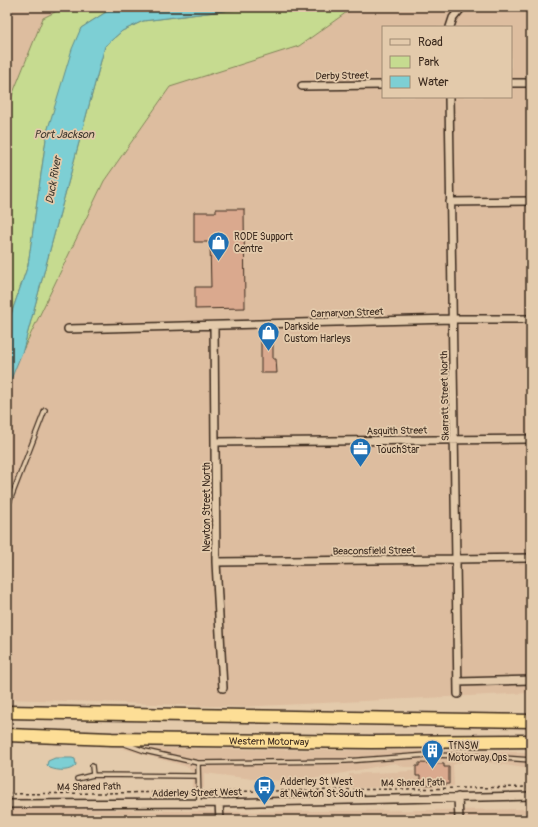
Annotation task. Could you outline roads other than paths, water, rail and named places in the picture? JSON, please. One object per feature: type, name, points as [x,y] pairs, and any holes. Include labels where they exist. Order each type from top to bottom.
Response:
[{"type":"highway","points":[[10,712],[531,721]]},
{"type":"highway","name":"Western Motorway","points":[[9,735],[112,739],[371,742],[531,741]]},
{"type":"street","points":[[450,26],[453,18],[462,7]]},
{"type":"street","points":[[512,83],[531,83]]},
{"type":"street","name":"Derby Street","points":[[302,86],[382,85]]},
{"type":"street","name":"Skarratt Street North","points":[[448,98],[458,694]]},
{"type":"street","points":[[450,202],[531,201]]},
{"type":"street","name":"Carnarvon Street","points":[[68,329],[531,319]]},
{"type":"street","name":"Newton Street North","points":[[214,326],[216,562],[223,688]]},
{"type":"street","name":"Asquith Street","points":[[216,442],[531,438]]},
{"type":"street","name":"Beaconsfield Street","points":[[216,562],[531,558]]},
{"type":"street","points":[[458,682],[531,680]]},
{"type":"street","name":"Adderley Street West","points":[[7,804],[219,803],[531,796]]},
{"type":"street","points":[[458,797],[459,820]]},
{"type":"street","points":[[219,803],[220,820]]},
{"type":"lane","points":[[7,508],[45,410]]},
{"type":"lane","points":[[112,739],[145,752],[198,763],[346,761],[428,755],[474,756],[531,760]]},
{"type":"lane","points":[[198,763],[198,803]]},
{"type":"lane","points":[[92,766],[92,775]]},
{"type":"lane","points":[[77,779],[92,775],[198,776]]},
{"type":"water","name":"Port Jackson","points":[[114,7],[255,7],[143,21],[122,31],[105,46],[23,350],[7,389],[7,326],[28,265],[47,132],[72,49],[81,28]]},
{"type":"water","points":[[55,758],[75,759],[76,765],[71,769],[64,770],[50,768],[47,765],[48,761]]},
{"type":"place","name":"RODE Support Centre","points":[[219,262]]},
{"type":"place","name":"Darkside Custom Harleys","points":[[268,352]]},
{"type":"place","name":"TouchStar","points":[[360,468]]},
{"type":"place","name":"TfNSW Motorway Ops","points":[[432,770]]},
{"type":"place","name":"Adderley St West at Newton St South","points":[[265,806]]},
{"type":"water label","name":"Duck River","points":[[53,180]]}]
